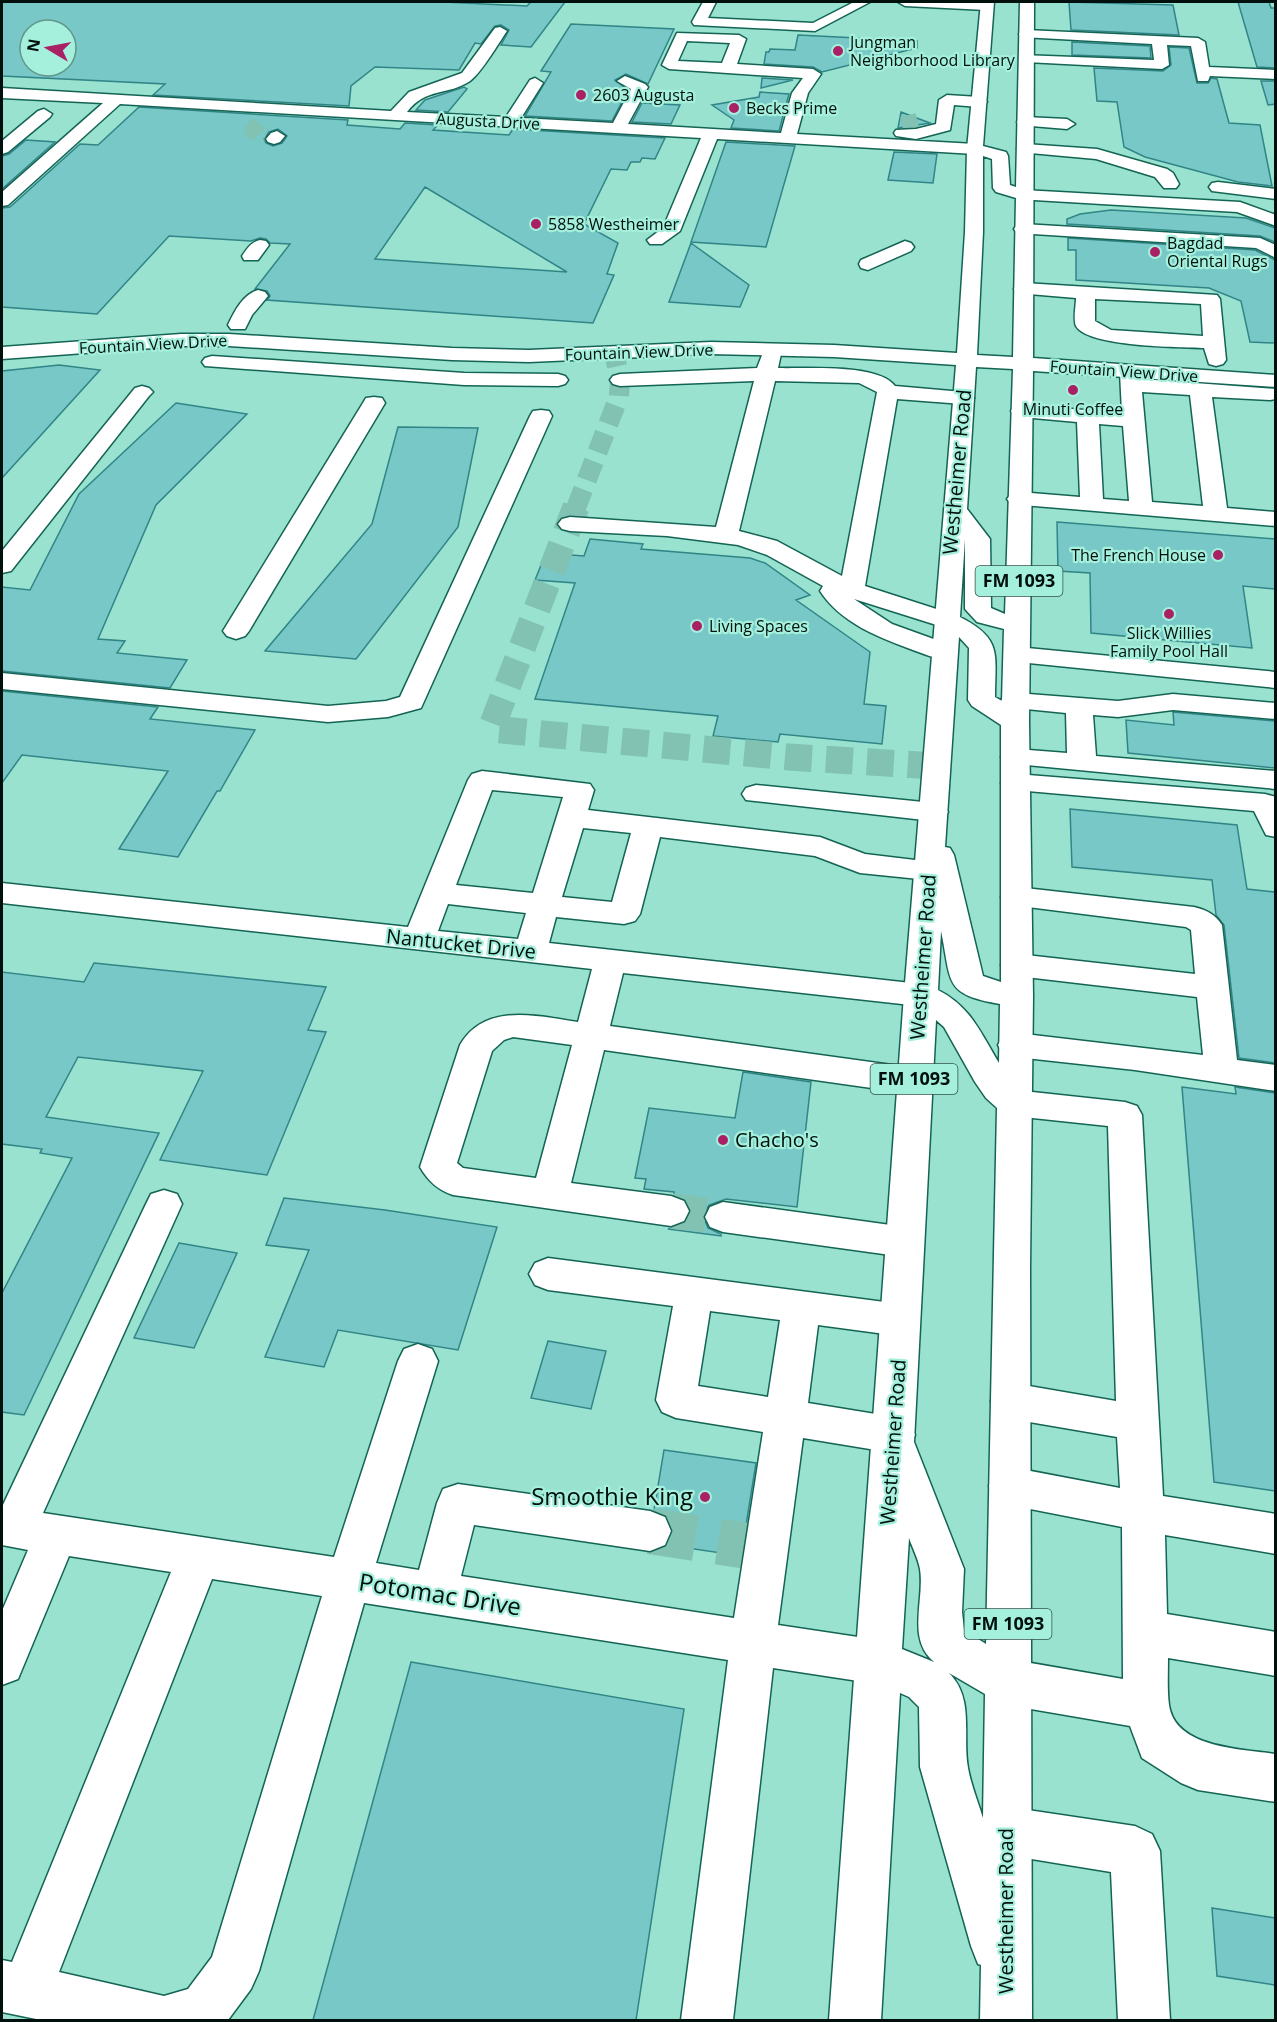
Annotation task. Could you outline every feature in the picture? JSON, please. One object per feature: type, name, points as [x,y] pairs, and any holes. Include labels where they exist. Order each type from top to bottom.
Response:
[{"type":"main road","points":[[709,2],[699,22],[816,27],[863,2]]},
{"type":"main road","points":[[905,2],[986,4]]},
{"type":"main road","name":"Westheimer Road","points":[[1006,2000],[1014,1103],[1017,996],[1015,712],[1024,289],[1025,149],[1021,112],[1026,63],[1027,2]]},
{"type":"main road","name":"Westheimer Road","points":[[855,2020],[894,1438],[914,1081],[967,351],[974,232],[975,149],[979,102],[996,70],[985,28],[986,4]]},
{"type":"main road","points":[[985,28],[1001,34]]},
{"type":"main road","points":[[396,115],[409,98],[420,92],[461,81],[500,31]]},
{"type":"main road","points":[[1026,34],[1197,42],[1202,75],[1275,87]]},
{"type":"main road","points":[[1116,39],[1118,63]]},
{"type":"main road","points":[[996,70],[1026,63],[1162,65],[1160,41]]},
{"type":"main road","points":[[1235,80],[1235,58],[1275,61]]},
{"type":"main road","points":[[728,68],[813,74],[800,93],[788,138]]},
{"type":"main road","points":[[1235,80],[1275,75]]},
{"type":"main road","points":[[618,128],[640,87],[625,81]]},
{"type":"main road","points":[[512,122],[535,83]]},
{"type":"main road","name":"Augusta Drive","points":[[2,93],[975,149]]},
{"type":"main road","points":[[2,201],[117,99]]},
{"type":"main road","points":[[926,99],[979,102]]},
{"type":"main road","points":[[861,142],[864,131],[889,127],[916,134],[944,127],[947,100]]},
{"type":"main road","points":[[273,109],[271,133],[301,110]]},
{"type":"main road","points":[[23,112],[97,117]]},
{"type":"main road","points":[[1021,112],[1067,124]]},
{"type":"main road","points":[[2,149],[44,114]]},
{"type":"main road","points":[[922,120],[924,114],[978,119]]},
{"type":"main road","points":[[680,153],[689,132]]},
{"type":"main road","points":[[651,234],[671,231],[711,134]]},
{"type":"main road","points":[[975,149],[1000,156],[1002,188],[1023,195],[1240,207],[1275,221]]},
{"type":"main road","points":[[1025,149],[1108,156],[1161,173],[1167,177],[1170,184]]},
{"type":"main road","points":[[1076,153],[1077,198]]},
{"type":"main road","points":[[1135,182],[1275,194]]},
{"type":"main road","points":[[1225,188],[1230,207]]},
{"type":"main road","points":[[1023,229],[1260,243],[1275,254]]},
{"type":"main road","points":[[859,268],[905,248]]},
{"type":"main road","points":[[1024,289],[1086,292],[1210,299],[1215,351],[1107,336],[1085,324],[1086,292]]},
{"type":"main road","points":[[233,333],[243,313],[258,296]]},
{"type":"main road","name":"Fountain View Drive","points":[[2,338],[121,326],[196,323],[233,333],[452,354],[778,333],[1023,355],[1215,351],[1273,386]]},
{"type":"main road","name":"Fountain View Drive","points":[[2,353],[181,340],[233,333]]},
{"type":"main road","name":"Fountain View Drive","points":[[613,345],[772,350],[967,351]]},
{"type":"main road","points":[[726,536],[772,350]]},
{"type":"main road","name":"Fountain View Drive","points":[[1023,355],[1131,378],[1273,386]]},
{"type":"main road","points":[[212,362],[464,379],[558,380]]},
{"type":"main road","points":[[620,380],[765,374],[862,377],[883,385],[888,392],[852,588]]},
{"type":"main road","points":[[1141,509],[1131,378],[1200,389],[1273,386]]},
{"type":"main road","points":[[1200,389],[1216,514]]},
{"type":"main road","points":[[2,566],[142,392]]},
{"type":"main road","points":[[888,392],[963,398]]},
{"type":"main road","points":[[236,631],[374,403]]},
{"type":"main road","points":[[1022,411],[1134,420]]},
{"type":"main road","points":[[2,681],[328,714],[388,709],[411,702],[541,416]]},
{"type":"main road","points":[[1088,416],[1092,505]]},
{"type":"main road","points":[[1019,499],[1275,519]]},
{"type":"main road","points":[[954,508],[978,539],[978,609],[983,616],[992,620],[1018,623]]},
{"type":"main road","points":[[570,524],[726,536],[763,544],[817,573],[897,608],[946,620],[979,640],[982,647],[982,699],[1015,712],[1079,706],[1118,709],[1173,702],[1275,711]]},
{"type":"main road","points":[[817,573],[843,604],[858,616],[880,629],[944,652]]},
{"type":"main road","points":[[1017,655],[1275,680]]},
{"type":"main road","points":[[1079,706],[1082,763]]},
{"type":"main road","points":[[1015,770],[1082,763],[1275,780]]},
{"type":"main road","points":[[1015,770],[1265,803],[1274,822]]},
{"type":"main road","points":[[419,939],[482,780],[580,790],[530,952]]},
{"type":"main road","points":[[756,794],[932,819],[968,982],[978,989],[1017,996]]},
{"type":"main road","points":[[571,817],[820,847],[860,863],[929,870]]},
{"type":"main road","points":[[438,893],[624,914],[648,825]]},
{"type":"main road","name":"Nantucket Drive","points":[[2,893],[920,995]]},
{"type":"main road","points":[[1016,897],[1194,917],[1206,925],[1221,1070]]},
{"type":"main road","points":[[550,1194],[589,1034],[596,1019],[610,961]]},
{"type":"main road","points":[[1017,965],[1214,987]]},
{"type":"main road","points":[[920,995],[944,1007],[956,1019],[998,1089],[1014,1103],[1125,1115],[1137,1424],[1143,1512],[1146,1706],[1159,1741],[1198,1766],[1275,1778]]},
{"type":"main road","points":[[671,1211],[453,1181],[438,1167],[477,1045],[492,1031],[513,1025],[914,1081]]},
{"type":"main road","points":[[1015,1045],[1275,1078]]},
{"type":"main road","points":[[8,1527],[164,1203]]},
{"type":"main road","points":[[723,1216],[905,1242]]},
{"type":"main road","points":[[548,1274],[900,1320]]},
{"type":"main road","points":[[694,1293],[676,1400],[786,1417],[894,1438],[942,1569],[940,1612],[943,1641],[958,1653],[1008,1682],[1146,1706]]},
{"type":"main road","points":[[707,2020],[753,1643],[758,1548],[786,1417],[801,1307]]},
{"type":"main road","points":[[170,2020],[204,2010],[233,1971],[369,1512],[418,1361]]},
{"type":"main road","points":[[1011,1401],[1137,1424]]},
{"type":"main road","points":[[1010,1486],[1143,1512],[1275,1534]]},
{"type":"main road","points":[[435,1594],[458,1503],[650,1531]]},
{"type":"main road","name":"Potomac Drive","points":[[8,1527],[878,1662],[925,1681],[940,1695],[944,1719],[944,1767],[1006,2000]]},
{"type":"main road","points":[[2,1663],[56,1535]]},
{"type":"main road","points":[[158,2020],[14,1988],[199,1557]]},
{"type":"main road","points":[[1145,1632],[1275,1654]]},
{"type":"main road","points":[[1007,1831],[1135,1851],[1144,2020]]},
{"type":"building","points":[[2,2],[444,2],[527,6],[531,2],[565,2],[531,47],[501,45],[509,30],[501,25],[495,26],[481,44],[475,43],[459,70],[375,67],[351,86],[349,106],[153,95],[165,84],[43,78],[78,78],[78,18],[18,18],[18,77],[2,76]]},
{"type":"building","points":[[1069,2],[1173,5],[1179,35],[1071,30]]},
{"type":"building","points":[[1238,2],[1269,2],[1271,8],[1275,8],[1275,68],[1257,67]]},
{"type":"building","points":[[571,24],[674,29],[648,84],[626,74],[615,80],[628,90],[612,121],[525,116],[551,72],[541,71]]},
{"type":"building","name":"Jungman Neighborhood Library","points":[[798,35],[917,41],[917,48],[822,72],[813,67],[764,64],[766,52],[770,49],[795,50]]},
{"type":"building","points":[[1072,42],[1150,46],[1151,58],[1072,55]]},
{"type":"building","points":[[1169,47],[1189,48],[1197,83],[1208,83],[1211,78],[1217,79],[1229,123],[1260,125],[1272,186],[1238,182],[1145,157],[1124,147],[1117,102],[1097,101],[1094,68],[1163,71],[1171,65]]},
{"type":"building","points":[[762,78],[793,80],[761,88]]},
{"type":"building","points":[[1261,81],[1275,81],[1275,104],[1268,105]]},
{"type":"building","points":[[464,87],[467,89],[448,112],[416,110],[425,100]]},
{"type":"building","points":[[760,92],[789,94],[779,131],[731,128],[734,120],[712,105],[759,97]]},
{"type":"building","points":[[642,103],[680,105],[671,124],[632,122]]},
{"type":"building","points":[[139,107],[348,120],[347,125],[400,129],[405,123],[438,125],[433,130],[509,135],[513,129],[665,138],[655,159],[642,158],[640,162],[631,162],[627,170],[611,169],[584,224],[618,243],[607,274],[614,275],[593,323],[267,300],[270,296],[267,291],[255,289],[290,244],[270,243],[260,238],[251,241],[169,236],[97,314],[2,307],[2,208],[10,207],[80,144],[98,145]],"holes":[[[278,129],[287,136],[282,143],[273,146],[266,143],[264,139],[269,132]],[[425,187],[567,272],[375,259]]]},
{"type":"building","points":[[901,112],[922,120],[930,123],[898,128]]},
{"type":"building","points":[[26,140],[55,142],[2,189],[2,156],[9,154]]},
{"type":"building","points":[[726,142],[795,146],[766,247],[691,242]]},
{"type":"building","points":[[894,152],[937,154],[933,183],[888,180]]},
{"type":"building","points":[[1111,210],[1246,218],[1275,228],[1275,242],[1260,236],[1067,224],[1067,219],[1080,214]]},
{"type":"building","points":[[1068,238],[1255,250],[1275,260],[1275,343],[1250,342],[1241,301],[1209,288],[1076,280],[1076,250],[1068,250]]},
{"type":"building","points":[[691,243],[749,285],[740,307],[669,302]]},
{"type":"building","points":[[59,365],[100,370],[2,478],[2,371]]},
{"type":"building","points":[[176,403],[247,414],[156,505],[98,639],[125,641],[117,653],[187,660],[170,688],[2,671],[2,587],[30,590],[79,494]]},
{"type":"building","points":[[398,427],[478,428],[458,527],[356,659],[265,651],[372,524]]},
{"type":"building","points":[[1057,522],[1275,539],[1275,589],[1243,586],[1252,648],[1091,633],[1090,573],[1058,571]]},
{"type":"building","name":"Living Spaces","points":[[590,539],[643,544],[641,549],[750,558],[765,563],[810,595],[796,600],[870,652],[864,704],[886,706],[882,744],[780,734],[778,742],[713,736],[718,716],[535,699],[575,583],[535,580],[546,553],[584,556]]},
{"type":"building","points":[[2,691],[158,707],[150,719],[255,730],[178,857],[119,849],[168,771],[22,755],[2,783]]},
{"type":"building","points":[[1173,712],[1275,721],[1275,768],[1128,753],[1126,720],[1174,725]]},
{"type":"building","points":[[1070,809],[1237,825],[1247,889],[1275,892],[1275,1063],[1239,1058],[1224,925],[1216,915],[1212,880],[1072,867]]},
{"type":"building","points":[[94,963],[326,987],[308,1030],[326,1032],[267,1175],[160,1160],[203,1071],[78,1057],[46,1117],[159,1133],[24,1415],[2,1412],[2,1293],[72,1158],[40,1153],[42,1149],[2,1144],[2,972],[84,982]]},
{"type":"building","name":"Chacho's","points":[[743,1072],[811,1082],[797,1207],[726,1199],[709,1205],[703,1216],[708,1228],[721,1236],[668,1229],[685,1223],[691,1210],[686,1200],[674,1195],[674,1192],[644,1189],[646,1179],[635,1178],[649,1108],[735,1118]]},
{"type":"building","points":[[1182,1087],[1236,1094],[1235,1087],[1275,1093],[1275,1491],[1214,1482]]},
{"type":"building","points":[[284,1198],[497,1227],[458,1350],[338,1330],[324,1367],[265,1357],[309,1250],[266,1245]]},
{"type":"building","points":[[179,1243],[237,1253],[194,1348],[134,1338]]},
{"type":"building","points":[[548,1341],[606,1351],[591,1409],[531,1398]]},
{"type":"building","name":"Smoothie King","points":[[664,1450],[756,1463],[741,1556],[667,1545],[673,1530],[667,1516],[654,1510]]},
{"type":"building","points":[[411,1662],[684,1709],[636,2020],[313,2020]]},
{"type":"building","points":[[1212,1908],[1275,1918],[1275,1985],[1217,1976]]},
{"type":"tunnel","points":[[902,125],[922,120]]},
{"type":"tunnel","points":[[259,123],[252,131],[266,135]]},
{"type":"tunnel","points":[[576,508],[619,396],[620,380],[614,353]]},
{"type":"tunnel","points":[[576,507],[491,729],[789,757],[936,766]]},
{"type":"tunnel","points":[[671,1211],[723,1217]]},
{"type":"tunnel","points":[[650,1531],[748,1546]]},
{"type":"place","name":"Jungman Neighborhood Library","points":[[838,51]]},
{"type":"place","name":"2603 Augusta","points":[[581,95]]},
{"type":"place","name":"Becks Prime","points":[[734,108]]},
{"type":"place","name":"5858 Westheimer","points":[[536,224]]},
{"type":"place","name":"Bagdad Oriental Rugs","points":[[1155,252]]},
{"type":"place","name":"Minuti Coffee","points":[[1073,390]]},
{"type":"place","name":"The French House","points":[[1218,555]]},
{"type":"place","name":"Slick Willies Family Pool Hall","points":[[1169,614]]},
{"type":"place","name":"Living Spaces","points":[[697,626]]},
{"type":"place","name":"Chacho's","points":[[723,1140]]},
{"type":"place","name":"Smoothie King","points":[[705,1497]]}]
